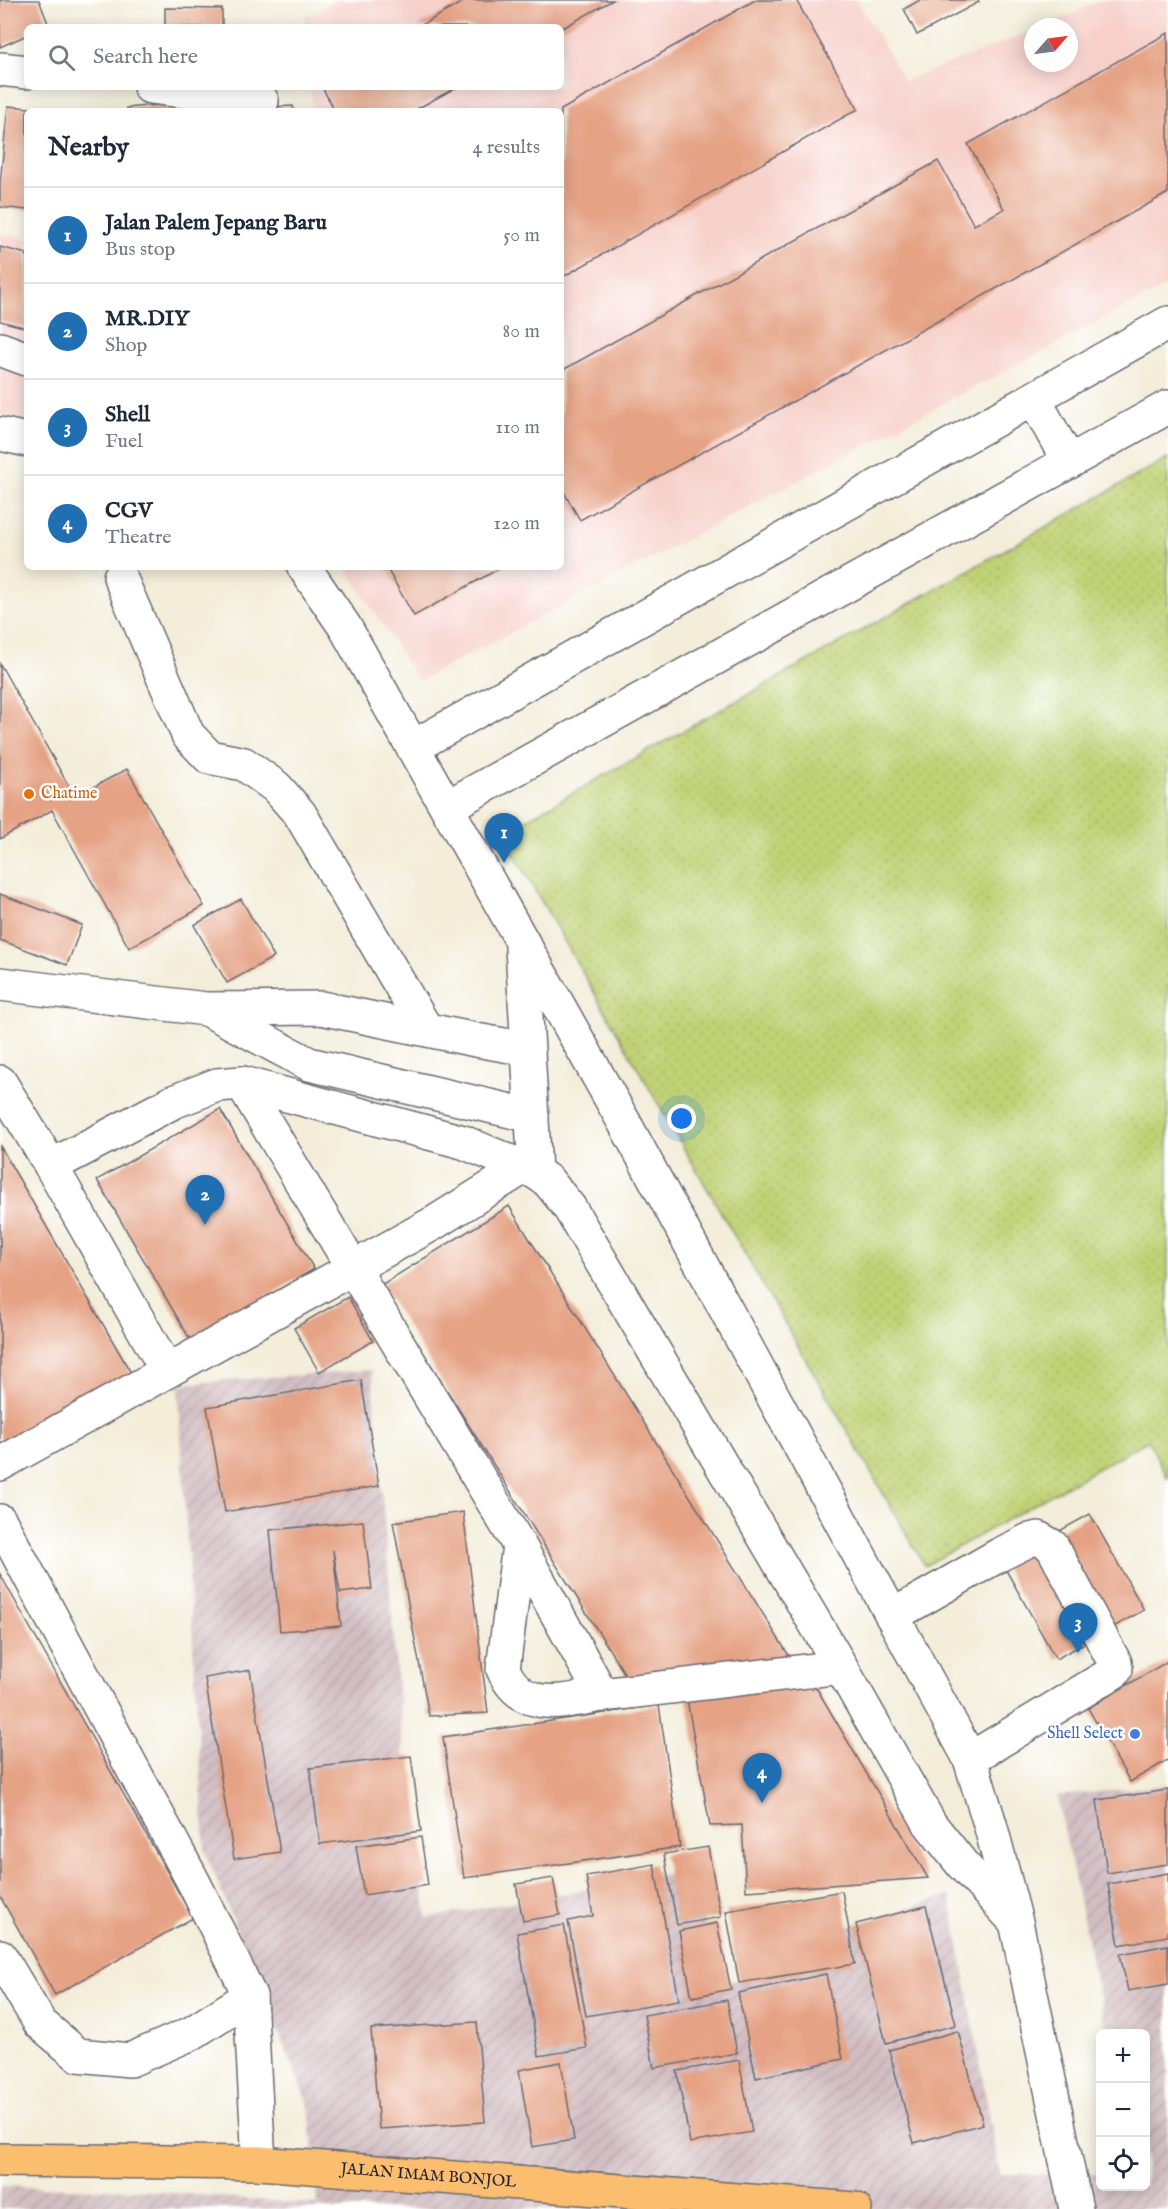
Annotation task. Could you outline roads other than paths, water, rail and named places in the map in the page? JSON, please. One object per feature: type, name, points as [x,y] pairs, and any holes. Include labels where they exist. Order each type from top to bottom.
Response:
[{"type":"main road","name":"JALAN IMAM BONJOL","points":[[0,2160],[260,2163],[855,2209]]},
{"type":"street","points":[[0,69],[24,72]]},
{"type":"street","points":[[174,90],[262,101]]},
{"type":"street","points":[[413,747],[1168,323]]},
{"type":"street","points":[[0,349],[24,358]]},
{"type":"street","points":[[1034,399],[1069,462]]},
{"type":"street","points":[[447,807],[1168,407]]},
{"type":"street","points":[[0,434],[24,439]]},
{"type":"street","points":[[306,570],[345,627],[624,1122],[969,1759],[990,1824],[1016,1922],[1076,2209]]},
{"type":"street","points":[[120,577],[188,735],[209,757],[244,764],[276,787],[300,814],[426,1029]]},
{"type":"street","points":[[521,940],[532,1116],[530,1170]]},
{"type":"street","points":[[0,984],[206,1009],[321,1008],[476,1041],[528,1049]]},
{"type":"street","points":[[206,1009],[309,1064],[532,1116]]},
{"type":"street","points":[[0,1082],[51,1166],[167,1371]]},
{"type":"street","points":[[51,1166],[173,1102],[217,1085],[242,1083],[463,1142],[530,1170],[548,1181],[569,1207],[841,1667],[930,1824],[962,1864],[1016,1922]]},
{"type":"street","points":[[242,1083],[519,1545],[602,1695]]},
{"type":"street","points":[[0,1464],[530,1170]]},
{"type":"street","points":[[0,1521],[194,1883],[250,1996],[260,2163]]},
{"type":"street","points":[[892,1616],[1029,1540],[1038,1538],[1052,1546],[1115,1663],[1116,1669],[969,1759]]},
{"type":"street","points":[[519,1545],[503,1669],[508,1683],[520,1694],[538,1702],[565,1701],[841,1667]]},
{"type":"street","points":[[0,1956],[40,2023],[78,2055],[130,2060],[192,2033],[250,1996]]},
{"type":"place","name":"Chatime","points":[[29,794]]},
{"type":"place","name":"Jalan Palem Jepang Baru","points":[[504,863]]},
{"type":"place","name":"MR.DIY","points":[[205,1225]]},
{"type":"place","name":"Shell","points":[[1078,1653]]},
{"type":"place","name":"Shell Select","points":[[1135,1734]]},
{"type":"place","name":"CGV","points":[[762,1803]]}]
